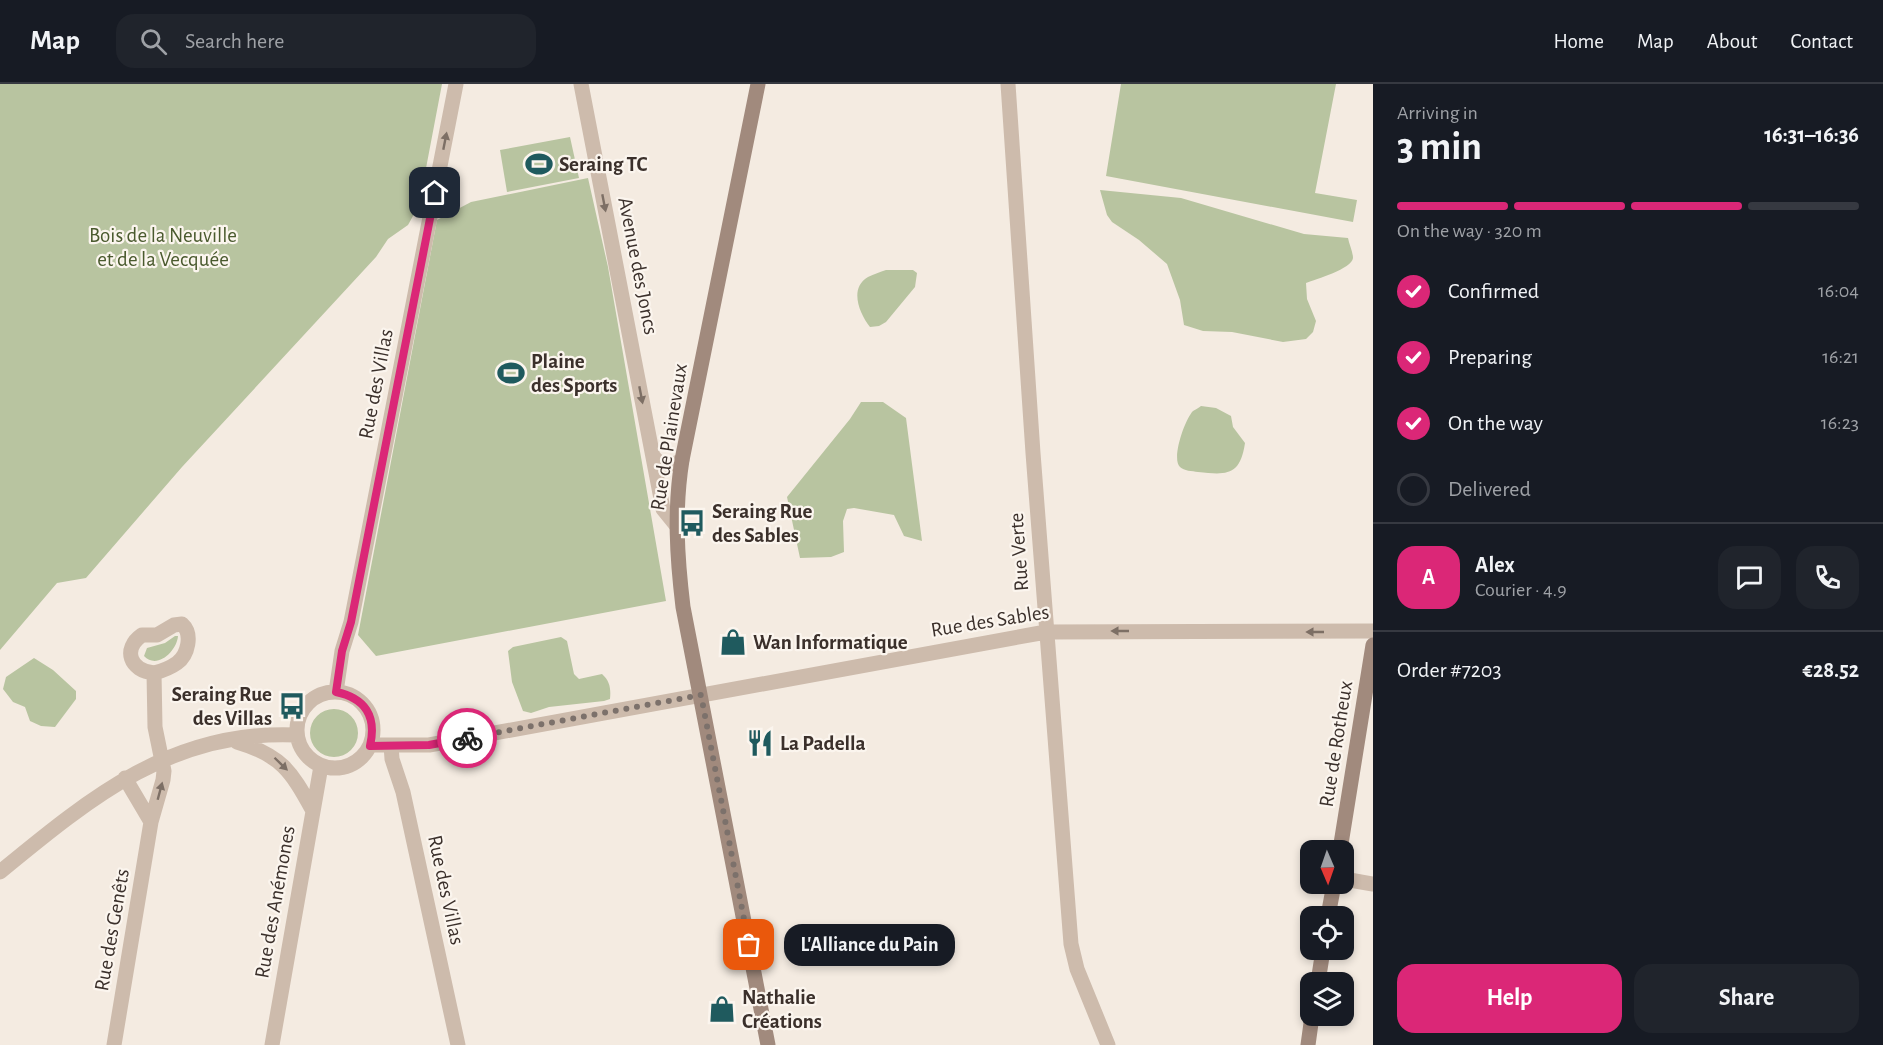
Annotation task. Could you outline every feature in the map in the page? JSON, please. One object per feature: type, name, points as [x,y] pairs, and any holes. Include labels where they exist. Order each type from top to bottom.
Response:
[{"type":"street","name":"Rue des Villas","points":[[336,692],[342,651],[351,622],[456,84]]},
{"type":"street","name":"Avenue des Joncs","points":[[581,84],[663,509],[676,525]]},
{"type":"street","name":"Rue de Plainevaux","points":[[758,84],[682,460],[677,488],[676,525],[683,607],[768,1045]]},
{"type":"street","name":"Rue Verte","points":[[1008,84],[1046,632],[1071,944],[1077,969],[1108,1045]]},
{"type":"street","points":[[653,456],[658,463],[672,466],[682,460]]},
{"type":"street","name":"Rue des Sables","points":[[370,746],[429,745],[1046,632],[1373,631]]},
{"type":"street","name":"Rue de Rotheux","points":[[1342,840],[1373,645]]},
{"type":"street","name":"Rue des Genêts","points":[[114,1045],[151,822],[163,780],[155,728],[154,673]]},
{"type":"street","points":[[336,692],[354,698],[367,710],[372,721],[373,734],[370,746],[354,763],[332,768],[321,766],[309,759],[301,748],[297,735],[297,722],[302,710],[311,700],[323,694],[336,692]]},
{"type":"street","points":[[0,872],[97,797],[125,778],[161,759],[198,747],[231,740],[297,735]]},
{"type":"street","points":[[231,740],[264,751],[281,763],[296,780],[312,810]]},
{"type":"street","name":"Rue des Villas","points":[[391,746],[392,759],[403,792],[458,1045]]},
{"type":"street","name":"Rue des Anémones","points":[[272,1045],[321,766]]},
{"type":"street","points":[[125,778],[151,822]]},
{"type":"street","points":[[1354,881],[1373,884]]},
{"type":"street","points":[[1308,1045],[1311,1026]]},
{"type":"green space","name":"Bois de la Neuville et de la Vecquée","points":[[0,84],[442,84],[419,205],[408,225],[388,239],[376,257],[182,467],[86,578],[57,583],[0,650]]},
{"type":"green space","points":[[1121,84],[1336,84],[1315,193],[1357,200],[1353,222],[1106,176]]},
{"type":"green space","name":"Seraing TC","points":[[570,137],[579,178],[507,192],[500,150]]},
{"type":"green space","name":"Plaine des Sports","points":[[588,178],[608,267],[666,601],[376,656],[358,635],[437,220],[471,202]]},
{"type":"green space","points":[[1100,190],[1181,198],[1304,234],[1348,238],[1353,258],[1347,266],[1340,270],[1306,283],[1307,299],[1316,321],[1313,332],[1306,339],[1283,342],[1232,332],[1203,331],[1184,325],[1180,300],[1167,264],[1139,240],[1112,222],[1107,215]]},
{"type":"green space","points":[[886,270],[913,270],[917,273],[915,287],[886,322],[870,327],[862,315],[857,294],[862,282],[868,277]]},
{"type":"green space","points":[[861,402],[883,402],[906,418],[922,541],[904,536],[894,515],[854,508],[847,509],[843,521],[844,552],[831,557],[800,558],[787,497]]},
{"type":"green space","points":[[1201,406],[1216,408],[1231,416],[1233,427],[1245,443],[1240,462],[1230,471],[1217,473],[1191,471],[1180,467],[1178,463],[1178,448],[1186,422],[1193,411]]},
{"type":"green space","points":[[178,636],[177,642],[166,657],[155,661],[144,656],[147,648],[165,643]]},
{"type":"green space","points":[[561,637],[567,641],[574,674],[579,679],[602,674],[609,685],[610,699],[549,707],[531,713],[523,711],[512,682],[508,651],[513,647]]},
{"type":"green space","points":[[34,658],[53,670],[76,691],[76,699],[55,727],[41,726],[30,721],[25,707],[13,702],[3,689],[6,677]]},
{"type":"green space","points":[[334,709],[351,716],[358,733],[351,750],[334,757],[317,750],[310,733],[317,716]]},
{"type":"way so far","points":[[467,738],[701,695],[749,945]]},
{"type":"place","name":"Seraing TC","points":[[539,164]]},
{"type":"place","name":"Plaine des Sports","points":[[511,373]]},
{"type":"place","name":"Seraing Rue des Sables","points":[[692,523]]},
{"type":"place","name":"Wan Informatique","points":[[733,642]]},
{"type":"place","name":"Seraing Rue des Villas","points":[[292,706]]},
{"type":"place","name":"La Padella","points":[[760,743]]},
{"type":"place","name":"L'Alliance du Pain","points":[[749,945]]},
{"type":"place","name":"Nathalie Créations","points":[[722,1009]]},
{"type":"route","points":[[435,193],[351,622],[342,651],[336,692],[348,694],[367,710],[372,721],[373,734],[370,746],[429,745],[467,738]]}]
